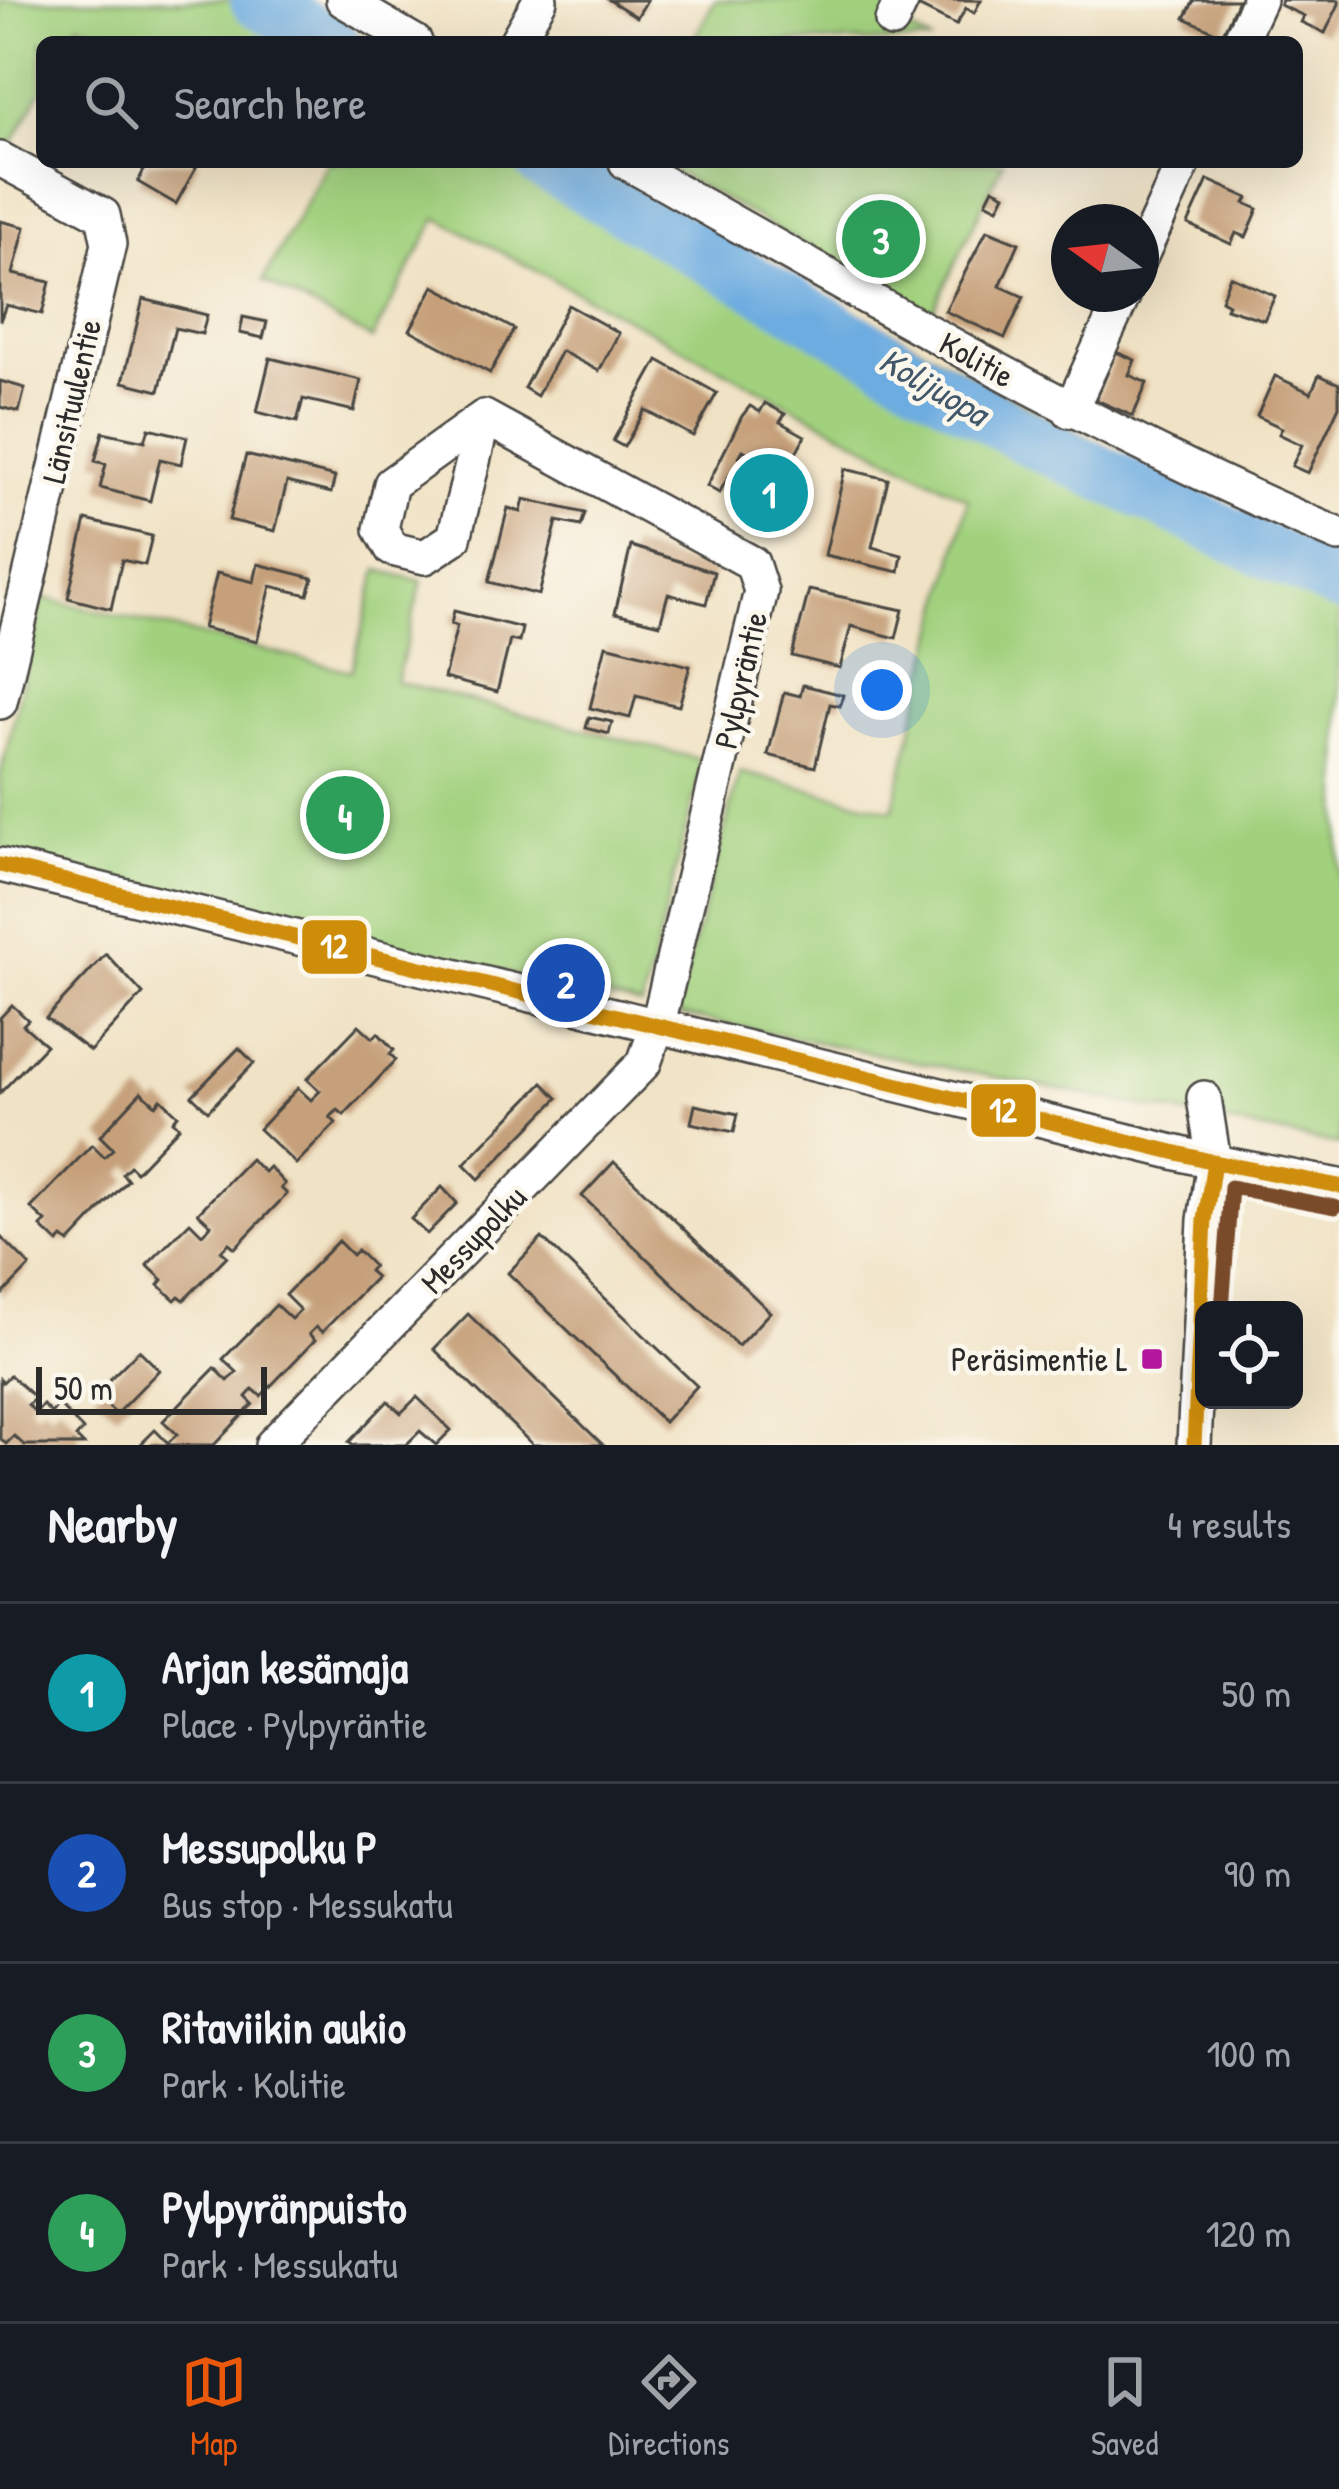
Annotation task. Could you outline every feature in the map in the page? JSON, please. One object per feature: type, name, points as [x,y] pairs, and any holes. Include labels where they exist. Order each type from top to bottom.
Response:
[{"type":"street","points":[[343,0],[405,36]]},
{"type":"street","points":[[519,36],[539,0]]},
{"type":"street","points":[[1242,36],[1258,0]]},
{"type":"street","name":"Länsituulentie","points":[[0,159],[104,214],[109,244],[0,702]]},
{"type":"street","name":"Kolitie","points":[[637,168],[1070,411],[1247,497],[1339,535]]},
{"type":"street","points":[[1159,217],[1181,168]]},
{"type":"street","points":[[1070,411],[1116,312]]},
{"type":"street","name":"Pylpyräntie","points":[[484,417],[752,563],[761,591],[658,1024]]},
{"type":"street","points":[[0,866],[1214,1162],[1339,1186]]},
{"type":"street","name":"Messupolku","points":[[272,1445],[644,1063],[658,1024]]},
{"type":"street","points":[[1194,1445],[1205,1220],[1214,1162],[1204,1098]]},
{"type":"green space","points":[[0,0],[299,0],[362,36],[103,36],[79,23],[71,36],[36,36],[36,100],[11,146],[0,140]]},
{"type":"green space","points":[[715,0],[889,0],[906,28],[921,36],[695,36]]},
{"type":"green space","points":[[325,168],[595,168],[1046,416],[1231,510],[1339,557],[1339,1145],[675,1014],[740,772],[893,810],[968,499],[437,218],[372,339],[263,281]]},
{"type":"green space","points":[[668,168],[1000,168],[931,315]]},
{"type":"green space","points":[[378,570],[422,581],[396,682],[703,760],[642,1006],[0,852],[0,777],[43,598],[351,671]]},
{"type":"building","points":[[609,0],[647,0],[637,17]]},
{"type":"building","points":[[921,0],[981,0],[974,13],[966,8],[956,25],[918,6]]},
{"type":"building","points":[[1194,0],[1238,0],[1222,35],[1185,18]]},
{"type":"building","points":[[1282,0],[1339,0],[1339,4],[1325,33],[1301,22],[1304,16],[1280,5]]},
{"type":"building","points":[[145,168],[196,168],[176,204],[138,182]]},
{"type":"building","points":[[1208,180],[1248,198],[1245,203],[1258,209],[1246,237],[1236,233],[1231,244],[1188,224]]},
{"type":"building","points":[[993,188],[1005,194],[998,208],[986,202]]},
{"type":"building","points":[[0,221],[25,227],[13,274],[50,282],[42,314],[6,305],[0,321]]},
{"type":"building","points":[[987,230],[1019,243],[1000,286],[1024,297],[1005,338],[945,311]]},
{"type":"building","points":[[1230,276],[1275,296],[1264,320],[1226,308],[1228,304],[1221,300]]},
{"type":"building","points":[[434,286],[514,329],[490,373],[410,330]]},
{"type":"building","points":[[143,299],[207,315],[202,334],[175,328],[159,391],[123,382]]},
{"type":"building","points":[[568,305],[619,333],[599,371],[561,351],[537,396],[524,388]]},
{"type":"building","points":[[243,317],[267,322],[263,338],[240,333]]},
{"type":"building","points":[[1116,352],[1135,360],[1129,375],[1147,383],[1133,416],[1096,400]]},
{"type":"building","points":[[270,358],[361,380],[354,411],[303,399],[297,422],[257,412]]},
{"type":"building","points":[[658,360],[717,393],[693,436],[645,410],[624,447],[613,441]]},
{"type":"building","points":[[1319,375],[1339,384],[1339,406],[1308,473],[1292,466],[1302,445],[1257,416],[1275,376],[1311,393]]},
{"type":"building","points":[[0,381],[25,388],[19,412],[0,407]]},
{"type":"building","points":[[765,403],[785,414],[780,422],[805,436],[785,473],[743,450],[739,457],[746,461],[739,475],[732,471],[719,493],[707,486],[742,416],[750,406],[760,412]]},
{"type":"building","points":[[149,428],[187,437],[181,464],[160,459],[150,501],[100,488],[106,464],[95,461],[103,432],[145,441]]},
{"type":"building","points":[[246,455],[335,477],[331,493],[287,482],[275,531],[229,520]]},
{"type":"building","points":[[845,469],[888,479],[872,547],[902,555],[899,572],[825,555]]},
{"type":"building","points":[[763,479],[784,491],[775,507],[754,495]]},
{"type":"building","points":[[524,499],[585,513],[581,526],[557,521],[539,595],[489,582],[508,508],[521,512]]},
{"type":"building","points":[[86,520],[152,536],[145,565],[122,560],[111,609],[68,598]]},
{"type":"building","points":[[631,546],[714,572],[706,604],[668,594],[660,624],[615,613]]},
{"type":"building","points":[[258,564],[313,578],[308,595],[271,586],[257,641],[203,628],[217,573],[254,582]]},
{"type":"building","points":[[809,590],[903,610],[896,638],[851,626],[840,668],[792,656]]},
{"type":"building","points":[[454,611],[522,628],[519,642],[510,640],[497,692],[444,678],[457,626],[451,624]]},
{"type":"building","points":[[606,645],[690,666],[679,706],[636,696],[630,718],[590,708]]},
{"type":"building","points":[[803,685],[843,695],[840,706],[830,704],[815,767],[768,755],[784,692],[800,696]]},
{"type":"building","points":[[589,717],[612,722],[609,734],[586,728]]},
{"type":"building","points":[[106,954],[143,994],[90,1051],[46,1018]]},
{"type":"building","points":[[12,1005],[28,1020],[23,1025],[46,1045],[0,1093],[0,1018]]},
{"type":"building","points":[[359,1025],[373,1038],[378,1033],[394,1050],[390,1054],[396,1060],[344,1115],[338,1110],[330,1117],[336,1123],[296,1164],[259,1129],[298,1088],[311,1100],[320,1091],[307,1079]]},
{"type":"building","points":[[239,1048],[254,1063],[208,1111],[192,1096]]},
{"type":"building","points":[[543,1083],[558,1098],[479,1179],[464,1164]]},
{"type":"building","points":[[141,1092],[156,1105],[161,1099],[178,1115],[173,1121],[179,1127],[136,1172],[130,1166],[122,1174],[128,1180],[69,1243],[63,1238],[58,1243],[41,1227],[46,1222],[31,1208],[92,1145],[104,1157],[113,1149],[100,1136]]},
{"type":"building","points":[[695,1105],[738,1114],[734,1132],[691,1123]]},
{"type":"building","points":[[250,1159],[264,1172],[269,1167],[285,1184],[281,1188],[287,1194],[235,1248],[229,1243],[221,1251],[227,1256],[184,1300],[179,1296],[175,1300],[147,1265],[190,1222],[202,1234],[211,1225],[198,1213]]},
{"type":"building","points":[[614,1162],[770,1312],[738,1346],[582,1196]]},
{"type":"building","points":[[442,1187],[457,1203],[427,1234],[411,1219]]},
{"type":"building","points":[[0,1236],[30,1266],[0,1297]]},
{"type":"building","points":[[542,1238],[697,1386],[664,1422],[508,1273]]},
{"type":"building","points":[[338,1241],[352,1255],[357,1250],[373,1266],[369,1271],[376,1277],[322,1332],[316,1327],[309,1334],[315,1340],[261,1396],[253,1389],[246,1397],[253,1404],[214,1445],[140,1445],[155,1430],[168,1443],[177,1434],[163,1421],[215,1368],[228,1381],[237,1372],[223,1359],[276,1305],[291,1319],[300,1310],[285,1295]]},
{"type":"building","points":[[468,1314],[603,1445],[533,1445],[434,1349]]},
{"type":"building","points":[[139,1350],[159,1370],[116,1414],[95,1394]]},
{"type":"building","points":[[10,1375],[35,1398],[28,1405],[36,1413],[43,1405],[51,1413],[59,1405],[83,1430],[76,1437],[84,1445],[24,1445],[14,1436],[6,1444],[0,1438],[0,1379],[3,1382]]},
{"type":"building","points":[[417,1397],[451,1430],[436,1445],[420,1431],[406,1445],[349,1442],[388,1401],[401,1413]]},
{"type":"waterway","name":"Kolijuopa","points":[[257,0],[320,36]]},
{"type":"waterway","name":"Kolijuopa","points":[[553,168],[1025,437],[1339,585]]},
{"type":"transit line","name":"12","points":[[0,865],[1214,1162],[1339,1186]]},
{"type":"transit line","name":"12","points":[[1194,1445],[1205,1220],[1214,1162]]},
{"type":"transit line","points":[[1223,1301],[1231,1187],[1335,1207]]},
{"type":"place","name":"Ritaviikin aukio","points":[[881,239]]},
{"type":"place","name":"Arjan kesämaja","points":[[769,493]]},
{"type":"place","name":"Pylpyränpuisto","points":[[345,815]]},
{"type":"place","name":"Messupolku P","points":[[566,983]]},
{"type":"place","name":"Peräsimentie L","points":[[1152,1359]]}]
